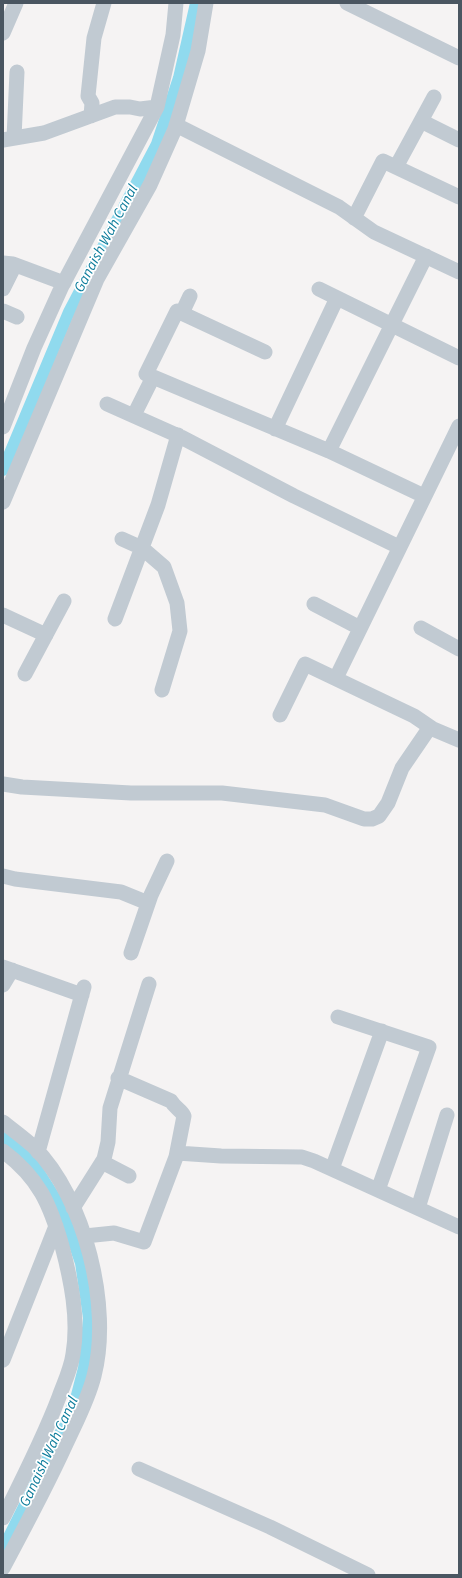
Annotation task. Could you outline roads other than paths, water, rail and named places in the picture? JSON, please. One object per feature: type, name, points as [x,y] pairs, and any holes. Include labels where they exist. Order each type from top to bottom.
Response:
[{"type":"street","points":[[3,33],[16,3]]},
{"type":"street","points":[[91,116],[92,103],[88,96],[94,38],[104,3]]},
{"type":"street","points":[[3,427],[34,348],[64,283],[157,107],[173,35],[176,3]]},
{"type":"street","points":[[3,502],[97,279],[150,185],[176,125],[198,51],[206,3]]},
{"type":"street","points":[[347,3],[459,58]]},
{"type":"street","points":[[17,72],[8,139],[44,133],[115,107],[140,109],[157,107]]},
{"type":"street","points":[[396,167],[434,97]]},
{"type":"street","points":[[420,121],[459,140]]},
{"type":"street","points":[[176,125],[340,207],[374,232],[459,272]]},
{"type":"street","points":[[354,218],[383,161],[459,198]]},
{"type":"street","points":[[329,451],[426,256]]},
{"type":"street","points":[[3,289],[9,264],[64,283]]},
{"type":"street","points":[[319,289],[459,358]]},
{"type":"street","points":[[182,313],[190,296]]},
{"type":"street","points":[[275,429],[337,298]]},
{"type":"street","points":[[3,311],[17,316]]},
{"type":"street","points":[[265,352],[177,311],[146,374],[329,451],[424,496]]},
{"type":"street","points":[[134,416],[153,377]]},
{"type":"street","points":[[107,404],[178,435],[294,496],[399,547]]},
{"type":"street","points":[[336,678],[424,496],[458,419]]},
{"type":"street","points":[[115,619],[158,505],[178,435]]},
{"type":"street","points":[[122,539],[142,548],[164,567],[177,602],[180,631],[162,690]]},
{"type":"street","points":[[25,674],[64,601]]},
{"type":"street","points":[[314,604],[360,628]]},
{"type":"street","points":[[3,615],[46,635]]},
{"type":"street","points":[[421,628],[459,649]]},
{"type":"street","points":[[280,715],[305,664],[414,716],[433,729],[459,740]]},
{"type":"street","points":[[3,784],[22,787],[131,793],[222,793],[325,805],[364,819],[372,819],[379,816],[388,803],[402,768],[428,730],[433,729]]},
{"type":"street","points":[[131,953],[148,903],[167,861]]},
{"type":"street","points":[[3,876],[15,879],[121,892],[148,903]]},
{"type":"street","points":[[3,985],[7,968],[83,991],[38,1152]]},
{"type":"street","points":[[74,1208],[102,1162],[108,1142],[110,1108],[118,1078],[149,984]]},
{"type":"street","points":[[338,1017],[428,1047],[378,1190]]},
{"type":"street","points":[[332,1169],[382,1032]]},
{"type":"street","points":[[84,1236],[114,1233],[144,1242],[177,1153],[184,1116],[182,1112],[175,1108],[171,1101],[118,1078]]},
{"type":"street","points":[[418,1208],[447,1115]]},
{"type":"street","points":[[3,1122],[38,1152],[62,1184],[74,1208],[94,1271],[100,1324],[87,1344],[73,1355],[67,1376],[44,1434],[3,1518]]},
{"type":"street","points":[[3,1151],[13,1158],[36,1182],[51,1208],[94,1376],[78,1418],[35,1508],[3,1568]]},
{"type":"street","points":[[177,1153],[221,1156],[302,1157],[332,1169],[459,1227]]},
{"type":"street","points":[[102,1162],[129,1176]]},
{"type":"street","points":[[3,1360],[56,1226]]},
{"type":"street","points":[[140,1469],[270,1527],[368,1575]]},
{"type":"waterway","name":"Ganaish Wah Canal","points":[[3,470],[69,312],[157,144],[179,78],[196,3]]},
{"type":"waterway","name":"Ganaish Wah Canal","points":[[3,1138],[25,1155],[36,1168],[63,1211],[81,1263],[89,1318],[84,1368],[77,1395],[65,1424],[3,1549]]}]
